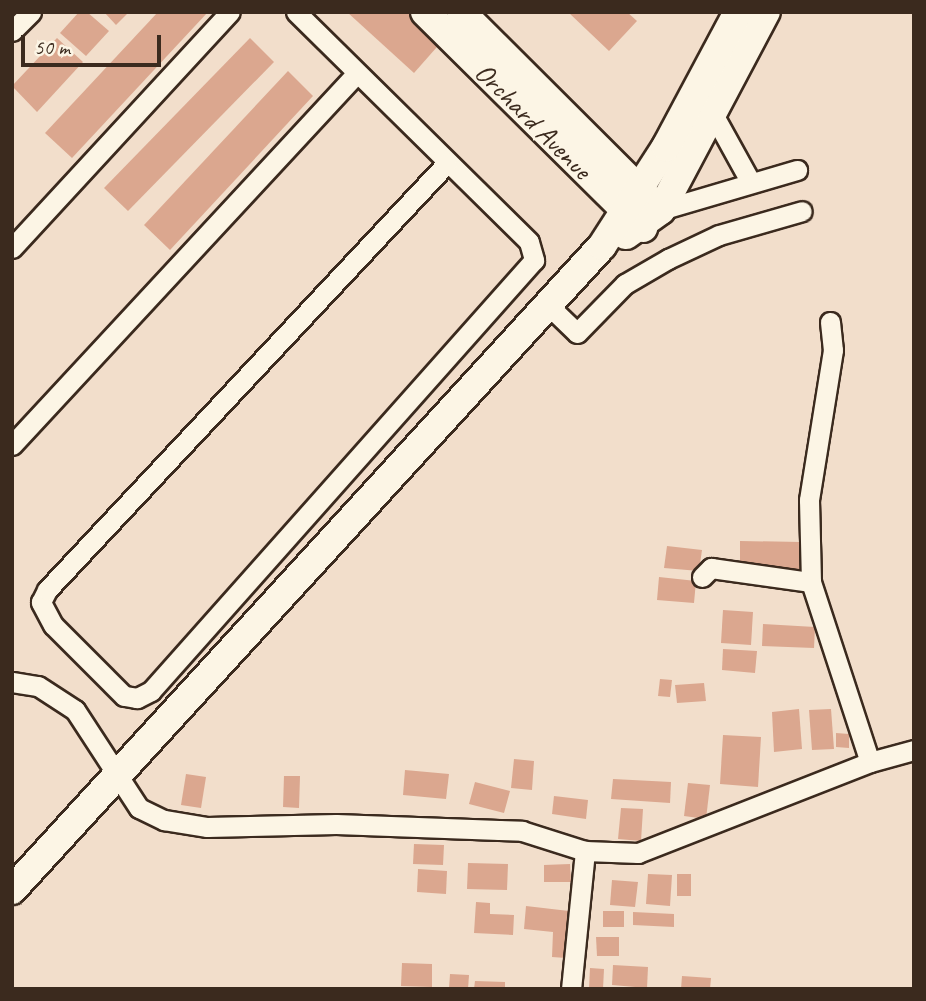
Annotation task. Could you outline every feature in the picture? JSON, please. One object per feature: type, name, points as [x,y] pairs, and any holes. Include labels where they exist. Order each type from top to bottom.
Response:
[{"type":"street","points":[[12,32],[31,12]]},
{"type":"street","points":[[12,248],[230,12]]},
{"type":"street","points":[[296,12],[529,242],[535,253],[532,265],[151,691],[137,698],[124,696],[53,625],[41,602],[47,590],[447,163]]},
{"type":"street","name":"Orchard Avenue","points":[[425,12],[652,218]]},
{"type":"street","name":"Orchard Avenue","points":[[461,12],[592,162]]},
{"type":"street","points":[[12,890],[602,246],[738,12]]},
{"type":"street","points":[[652,218],[713,114],[766,12]]},
{"type":"street","points":[[12,445],[357,73]]},
{"type":"street","points":[[713,114],[750,181]]},
{"type":"street","points":[[602,246],[652,218],[750,181],[797,170]]},
{"type":"street","points":[[548,305],[577,332],[625,285],[668,259],[719,235],[802,211]]},
{"type":"street","points":[[830,322],[833,350],[809,500],[811,582],[870,762]]},
{"type":"street","points":[[702,577],[711,568],[811,582]]},
{"type":"street","points":[[12,682],[38,686],[75,710],[139,808],[174,822],[207,827],[336,824],[522,831],[584,851],[626,854],[664,845],[870,762],[914,750]]},
{"type":"street","points":[[571,989],[584,851]]},
{"type":"building","points":[[79,12],[87,12],[109,31],[86,56],[60,33]]},
{"type":"building","points":[[104,12],[129,12],[116,25]]},
{"type":"building","points":[[158,12],[208,12],[72,158],[45,133]]},
{"type":"building","points":[[347,12],[415,12],[444,39],[414,73]]},
{"type":"building","points":[[568,12],[627,12],[637,21],[609,51]]},
{"type":"building","points":[[57,38],[83,62],[37,112],[12,86]]},
{"type":"building","points":[[250,38],[274,62],[128,211],[104,188]]},
{"type":"building","points":[[288,71],[313,96],[170,250],[144,225]]},
{"type":"building","points":[[740,541],[801,542],[801,569],[740,568]]},
{"type":"building","points":[[667,546],[702,550],[699,571],[664,568]]},
{"type":"building","points":[[659,577],[696,581],[694,603],[657,600]]},
{"type":"building","points":[[723,610],[753,612],[751,645],[721,643]]},
{"type":"building","points":[[763,624],[815,627],[814,648],[762,646]]},
{"type":"building","points":[[723,649],[757,651],[755,673],[722,670]]},
{"type":"building","points":[[660,679],[672,680],[670,697],[658,696]]},
{"type":"building","points":[[704,683],[706,701],[677,703],[675,685]]},
{"type":"building","points":[[799,709],[802,749],[774,752],[772,712]]},
{"type":"building","points":[[831,709],[834,749],[812,750],[809,710]]},
{"type":"building","points":[[836,733],[849,734],[849,748],[836,747]]},
{"type":"building","points":[[723,735],[761,737],[758,787],[720,784]]},
{"type":"building","points":[[514,759],[534,761],[532,790],[511,788]]},
{"type":"building","points":[[405,770],[449,774],[446,799],[403,795]]},
{"type":"building","points":[[186,774],[206,777],[201,808],[181,805]]},
{"type":"building","points":[[284,776],[300,776],[299,808],[283,807]]},
{"type":"building","points":[[613,779],[671,782],[670,803],[611,799]]},
{"type":"building","points":[[475,782],[510,791],[504,813],[469,804]]},
{"type":"building","points":[[688,783],[710,785],[706,819],[684,816]]},
{"type":"building","points":[[554,796],[588,800],[586,819],[552,814]]},
{"type":"building","points":[[621,808],[643,809],[641,841],[618,839]]},
{"type":"building","points":[[414,844],[444,845],[443,865],[413,864]]},
{"type":"building","points":[[468,863],[508,864],[507,890],[467,889]]},
{"type":"building","points":[[570,864],[571,882],[544,882],[544,865]]},
{"type":"building","points":[[418,869],[447,871],[446,894],[417,892]]},
{"type":"building","points":[[648,874],[672,875],[670,906],[646,904]]},
{"type":"building","points":[[677,874],[691,874],[691,896],[677,896]]},
{"type":"building","points":[[612,880],[638,882],[635,907],[610,905]]},
{"type":"building","points":[[476,902],[490,903],[490,914],[514,915],[513,935],[474,933]]},
{"type":"building","points":[[526,906],[569,911],[566,958],[552,957],[553,932],[524,929]]},
{"type":"building","points":[[603,911],[624,911],[624,927],[603,927]]},
{"type":"building","points":[[633,912],[674,914],[674,927],[633,925]]},
{"type":"building","points":[[596,937],[619,937],[619,956],[597,956]]},
{"type":"building","points":[[402,963],[432,964],[432,987],[401,986]]},
{"type":"building","points":[[613,965],[648,967],[647,988],[612,985]]},
{"type":"building","points":[[590,968],[604,969],[603,989],[589,989]]},
{"type":"building","points":[[450,974],[469,975],[468,989],[449,989]]},
{"type":"building","points":[[682,976],[711,978],[710,989],[681,989]]},
{"type":"building","points":[[475,981],[505,982],[505,989],[474,989]]}]
